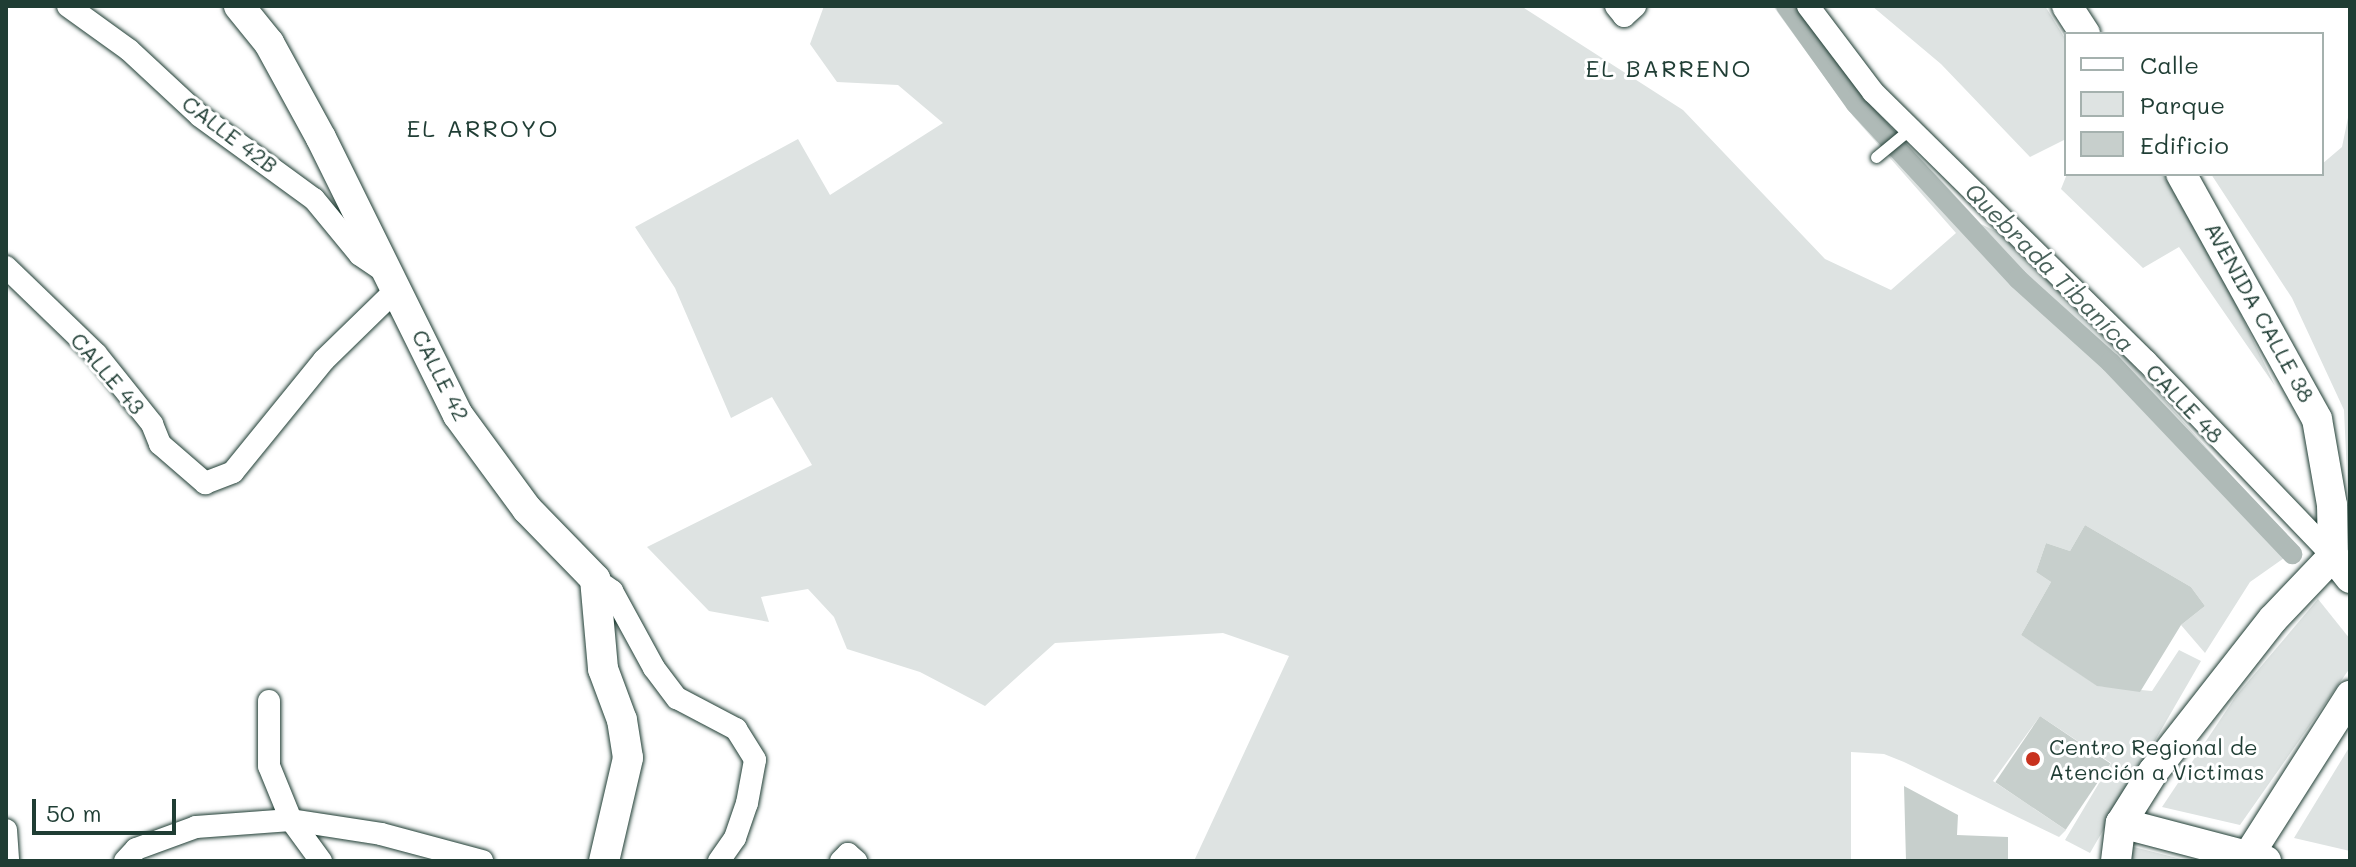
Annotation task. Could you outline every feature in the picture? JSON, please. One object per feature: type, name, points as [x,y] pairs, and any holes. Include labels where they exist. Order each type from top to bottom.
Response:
[{"type":"street","name":"CALLE 42B","points":[[68,6],[129,50],[200,116],[314,199],[360,255],[390,281]]},
{"type":"street","name":"CALLE 42","points":[[239,6],[269,43],[390,281],[423,336],[458,415],[527,509],[595,579],[612,591],[654,668],[677,698],[736,729],[755,760],[747,803],[735,838],[719,861]]},
{"type":"street","name":"CALLE 48","points":[[1808,6],[1873,92],[2146,361],[2341,567]]},
{"type":"street","points":[[2067,6],[2084,32]]},
{"type":"street","name":"AVENIDA CALLE 38","points":[[2182,176],[2317,419],[2328,465],[2341,567]]},
{"type":"street","name":"CALLE 43","points":[[6,267],[96,354],[152,424],[160,444],[205,483],[233,472],[390,281]]},
{"type":"street","points":[[2116,861],[2121,823],[2224,681],[2341,567]]},
{"type":"street","points":[[595,579],[603,669],[622,720],[628,758],[604,861]]},
{"type":"street","points":[[2121,823],[2252,860],[2350,696]]},
{"type":"street","points":[[269,701],[269,766],[291,820],[321,861]]},
{"type":"street","points":[[125,861],[136,849],[196,827],[291,820],[381,834],[482,861]]},
{"type":"street","points":[[6,830],[8,861]]},
{"type":"lane","points":[[1876,157],[1910,129]]},
{"type":"green space","points":[[824,6],[1521,6],[1683,110],[1825,259],[1891,290],[1956,233],[1853,116],[1773,6],[1793,6],[1824,51],[1981,224],[2001,234],[2115,345],[2297,549],[2250,582],[2205,653],[2181,625],[2205,606],[2191,587],[2085,525],[2070,551],[2046,543],[2036,572],[2051,582],[2021,635],[2098,686],[2152,691],[2179,650],[2201,661],[2090,853],[2065,840],[2111,763],[2040,716],[1993,781],[2066,830],[2059,837],[1904,762],[1884,754],[1851,752],[1851,861],[1194,861],[1289,656],[1223,633],[1055,643],[985,706],[920,672],[847,649],[834,617],[808,589],[761,597],[769,622],[709,611],[647,547],[812,465],[772,397],[731,418],[675,288],[635,227],[798,139],[830,195],[943,123],[898,85],[837,82],[810,44]]},
{"type":"green space","points":[[1872,6],[2045,6],[2064,37],[2064,140],[2030,157],[1941,64]]},
{"type":"green space","points":[[2350,108],[2350,540],[2344,410],[2292,298],[2212,176],[2324,176],[2324,162],[2342,147]]},
{"type":"green space","points":[[2066,176],[2166,176],[2189,206],[2275,386],[2179,247],[2143,268],[2061,189]]},
{"type":"green space","points":[[2318,599],[2350,639],[2350,668],[2240,825],[2162,807],[2236,696]]},
{"type":"green space","points":[[2350,746],[2350,851],[2294,838]]},
{"type":"green space","points":[[2126,845],[2189,861],[2127,861]]},
{"type":"building","points":[[2085,525],[2191,587],[2205,606],[2181,625],[2140,692],[2097,686],[2021,635],[2051,582],[2036,572],[2046,543],[2070,551]]},
{"type":"building","points":[[2040,716],[2110,764],[2066,830],[1995,782]]},
{"type":"building","points":[[1904,786],[1958,815],[1957,835],[2008,837],[2008,861],[1906,861]]},
{"type":"waterway","name":"Quebrada Tibaníca","points":[[1786,6],[1856,104],[2018,279],[2110,362],[2292,554]]},
{"type":"place","name":"Centro Regional de Atención a Victimas","points":[[2033,759]]},
{"type":"district","name":"EL BARRENO","points":[[1669,68]]},
{"type":"district","name":"EL ARROYO","points":[[483,128]]}]
